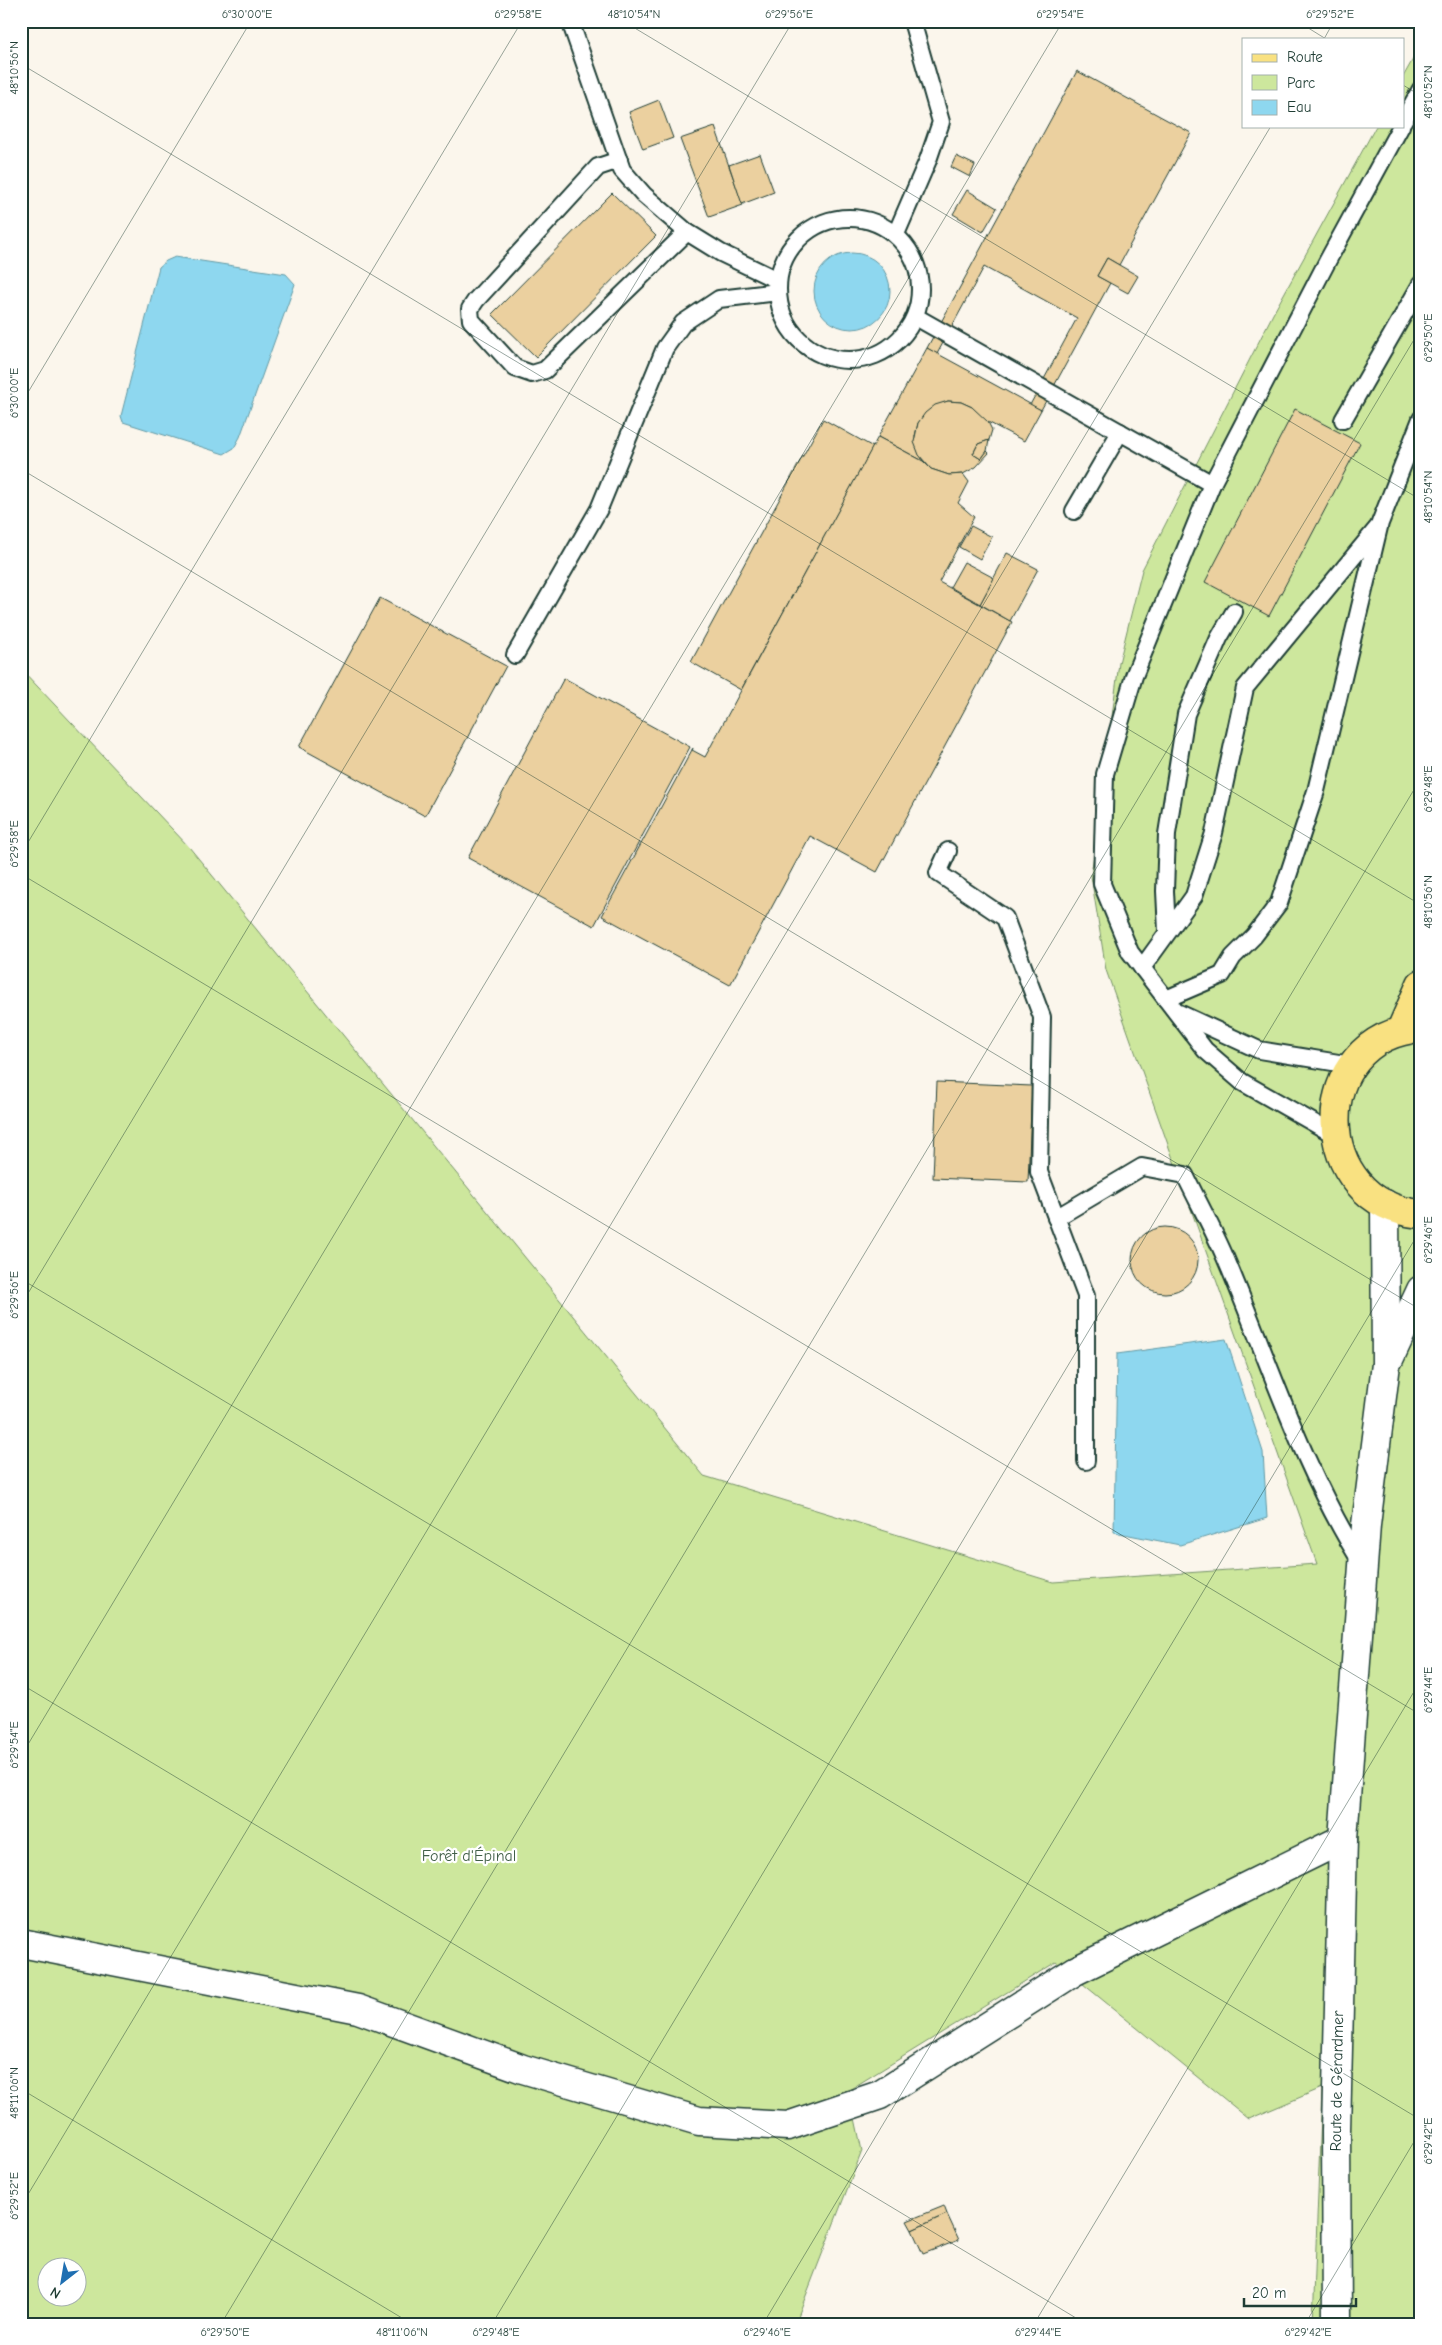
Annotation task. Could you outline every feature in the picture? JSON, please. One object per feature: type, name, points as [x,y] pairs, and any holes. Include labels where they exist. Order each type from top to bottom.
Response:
[{"type":"main road","points":[[1421,984],[1411,1029],[1382,1038],[1365,1050],[1352,1066],[1336,1099],[1335,1135],[1344,1163],[1361,1187],[1385,1204],[1408,1213],[1421,1214]]},
{"type":"street","points":[[1385,1204],[1386,1364]]},
{"type":"street","points":[[1386,1364],[1421,1290]]},
{"type":"street","name":"Route de Gérardmer","points":[[1337,2324],[1336,2131],[1343,1839],[1363,1565],[1386,1364]]},
{"type":"street","points":[[21,1943],[358,2009],[522,2069],[698,2120],[788,2126],[880,2095],[1075,1972],[1343,1839]]},
{"type":"lane","points":[[570,21],[622,170],[644,195],[687,232],[777,286]]},
{"type":"lane","points":[[896,234],[928,160],[941,122],[912,21]]},
{"type":"lane","points":[[1404,119],[1421,89]]},
{"type":"lane","points":[[1335,1135],[1242,1082],[1205,1050],[1130,952],[1102,884],[1105,774],[1134,676],[1212,484],[1328,260],[1400,128]]},
{"type":"lane","points":[[618,160],[598,167],[476,300],[470,309],[471,320],[515,368],[532,374],[544,370],[687,232]]},
{"type":"lane","points":[[864,218],[896,234],[910,252],[919,272],[921,295],[916,317],[896,345],[864,360],[830,359],[800,343],[780,314],[777,286],[779,269],[797,238],[828,220],[864,218]]},
{"type":"lane","points":[[1343,420],[1421,284]]},
{"type":"lane","points":[[514,655],[598,509],[665,348],[683,323],[719,299],[777,286]]},
{"type":"lane","points":[[916,317],[1212,484]]},
{"type":"lane","points":[[1170,1005],[1222,975],[1232,957],[1254,936],[1279,903],[1316,791],[1380,523],[1421,419]]},
{"type":"lane","points":[[1074,511],[1120,432]]},
{"type":"lane","points":[[1142,968],[1194,896],[1214,832],[1244,688],[1380,523]]},
{"type":"lane","points":[[1167,931],[1165,891],[1168,834],[1186,714],[1219,638],[1234,612]]},
{"type":"lane","points":[[948,851],[938,873],[1005,918],[1042,1017],[1039,1172],[1086,1296],[1086,1462]]},
{"type":"lane","points":[[1170,1005],[1259,1050],[1352,1066]]},
{"type":"lane","points":[[1056,1218],[1142,1167],[1185,1175],[1224,1256],[1297,1436],[1337,1524],[1363,1565]]},
{"type":"green space","name":"Forêt d'Épinal","points":[[1421,45],[1421,2324],[1313,2324],[1322,2088],[1249,2119],[1056,1962],[849,2090],[862,2151],[795,2324],[21,2324],[21,669],[189,847],[704,1476],[1053,1582],[1317,1564],[1106,970],[1091,876],[1119,663],[1142,570],[1273,314],[1375,128],[1404,128],[1404,75]]},
{"type":"water","points":[[845,253],[859,253],[873,259],[884,270],[890,284],[887,306],[879,318],[859,329],[845,329],[831,323],[820,312],[814,298],[814,284],[820,270],[831,259]]},
{"type":"water","points":[[175,257],[286,274],[295,284],[240,437],[234,448],[224,454],[123,422],[121,416],[159,267]]},
{"type":"water","points":[[1226,1339],[1263,1452],[1267,1518],[1180,1545],[1114,1532],[1117,1354]]},
{"type":"building","points":[[1077,71],[1191,133],[1119,265],[1107,258],[1097,276],[1110,283],[1041,410],[1030,405],[1077,318],[984,267],[937,354],[927,348]]},
{"type":"building","points":[[659,100],[673,138],[643,149],[629,112]]},
{"type":"building","points":[[715,127],[743,205],[709,217],[680,139]]},
{"type":"building","points":[[760,154],[774,192],[742,204],[729,165]]},
{"type":"building","points":[[956,156],[975,165],[970,177],[951,167]]},
{"type":"building","points":[[967,190],[997,208],[983,232],[953,214]]},
{"type":"building","points":[[612,193],[656,236],[536,357],[492,314]]},
{"type":"building","points":[[1107,258],[1138,276],[1128,293],[1097,276]]},
{"type":"building","points":[[927,348],[1041,410],[1024,441],[984,420],[972,407],[961,402],[948,401],[930,409],[918,423],[915,436],[917,448],[923,461],[878,437]]},
{"type":"building","points":[[948,401],[961,402],[972,407],[988,422],[992,430],[989,440],[978,444],[973,454],[981,459],[987,451],[989,453],[976,467],[963,474],[949,475],[931,469],[919,455],[914,442],[918,423],[925,413],[935,405]]},
{"type":"building","points":[[1295,409],[1360,443],[1269,616],[1205,582]]},
{"type":"building","points":[[823,419],[873,447],[741,690],[691,662]]},
{"type":"building","points":[[878,437],[923,461],[931,469],[949,475],[963,474],[969,482],[958,503],[974,517],[939,582],[1012,622],[877,872],[810,836],[730,985],[602,916],[693,748],[692,750],[705,757]]},
{"type":"building","points":[[989,440],[987,451],[981,459],[973,454],[978,444]]},
{"type":"building","points":[[971,526],[992,537],[980,559],[959,547]]},
{"type":"building","points":[[1007,553],[1038,569],[1010,621],[980,604]]},
{"type":"building","points":[[964,562],[994,578],[980,604],[950,587]]},
{"type":"building","points":[[380,598],[506,666],[425,816],[299,747]]},
{"type":"building","points":[[564,678],[690,747],[594,926],[468,858]]},
{"type":"building","points":[[937,1082],[1032,1086],[1028,1182],[933,1178]]},
{"type":"building","points":[[1171,1227],[1189,1236],[1196,1247],[1198,1260],[1196,1273],[1189,1284],[1178,1291],[1159,1293],[1141,1284],[1134,1273],[1132,1254],[1141,1236],[1152,1229]]},
{"type":"building","points":[[944,2206],[947,2214],[912,2230],[907,2221]]},
{"type":"building","points":[[947,2214],[959,2240],[923,2254],[912,2230]]}]
